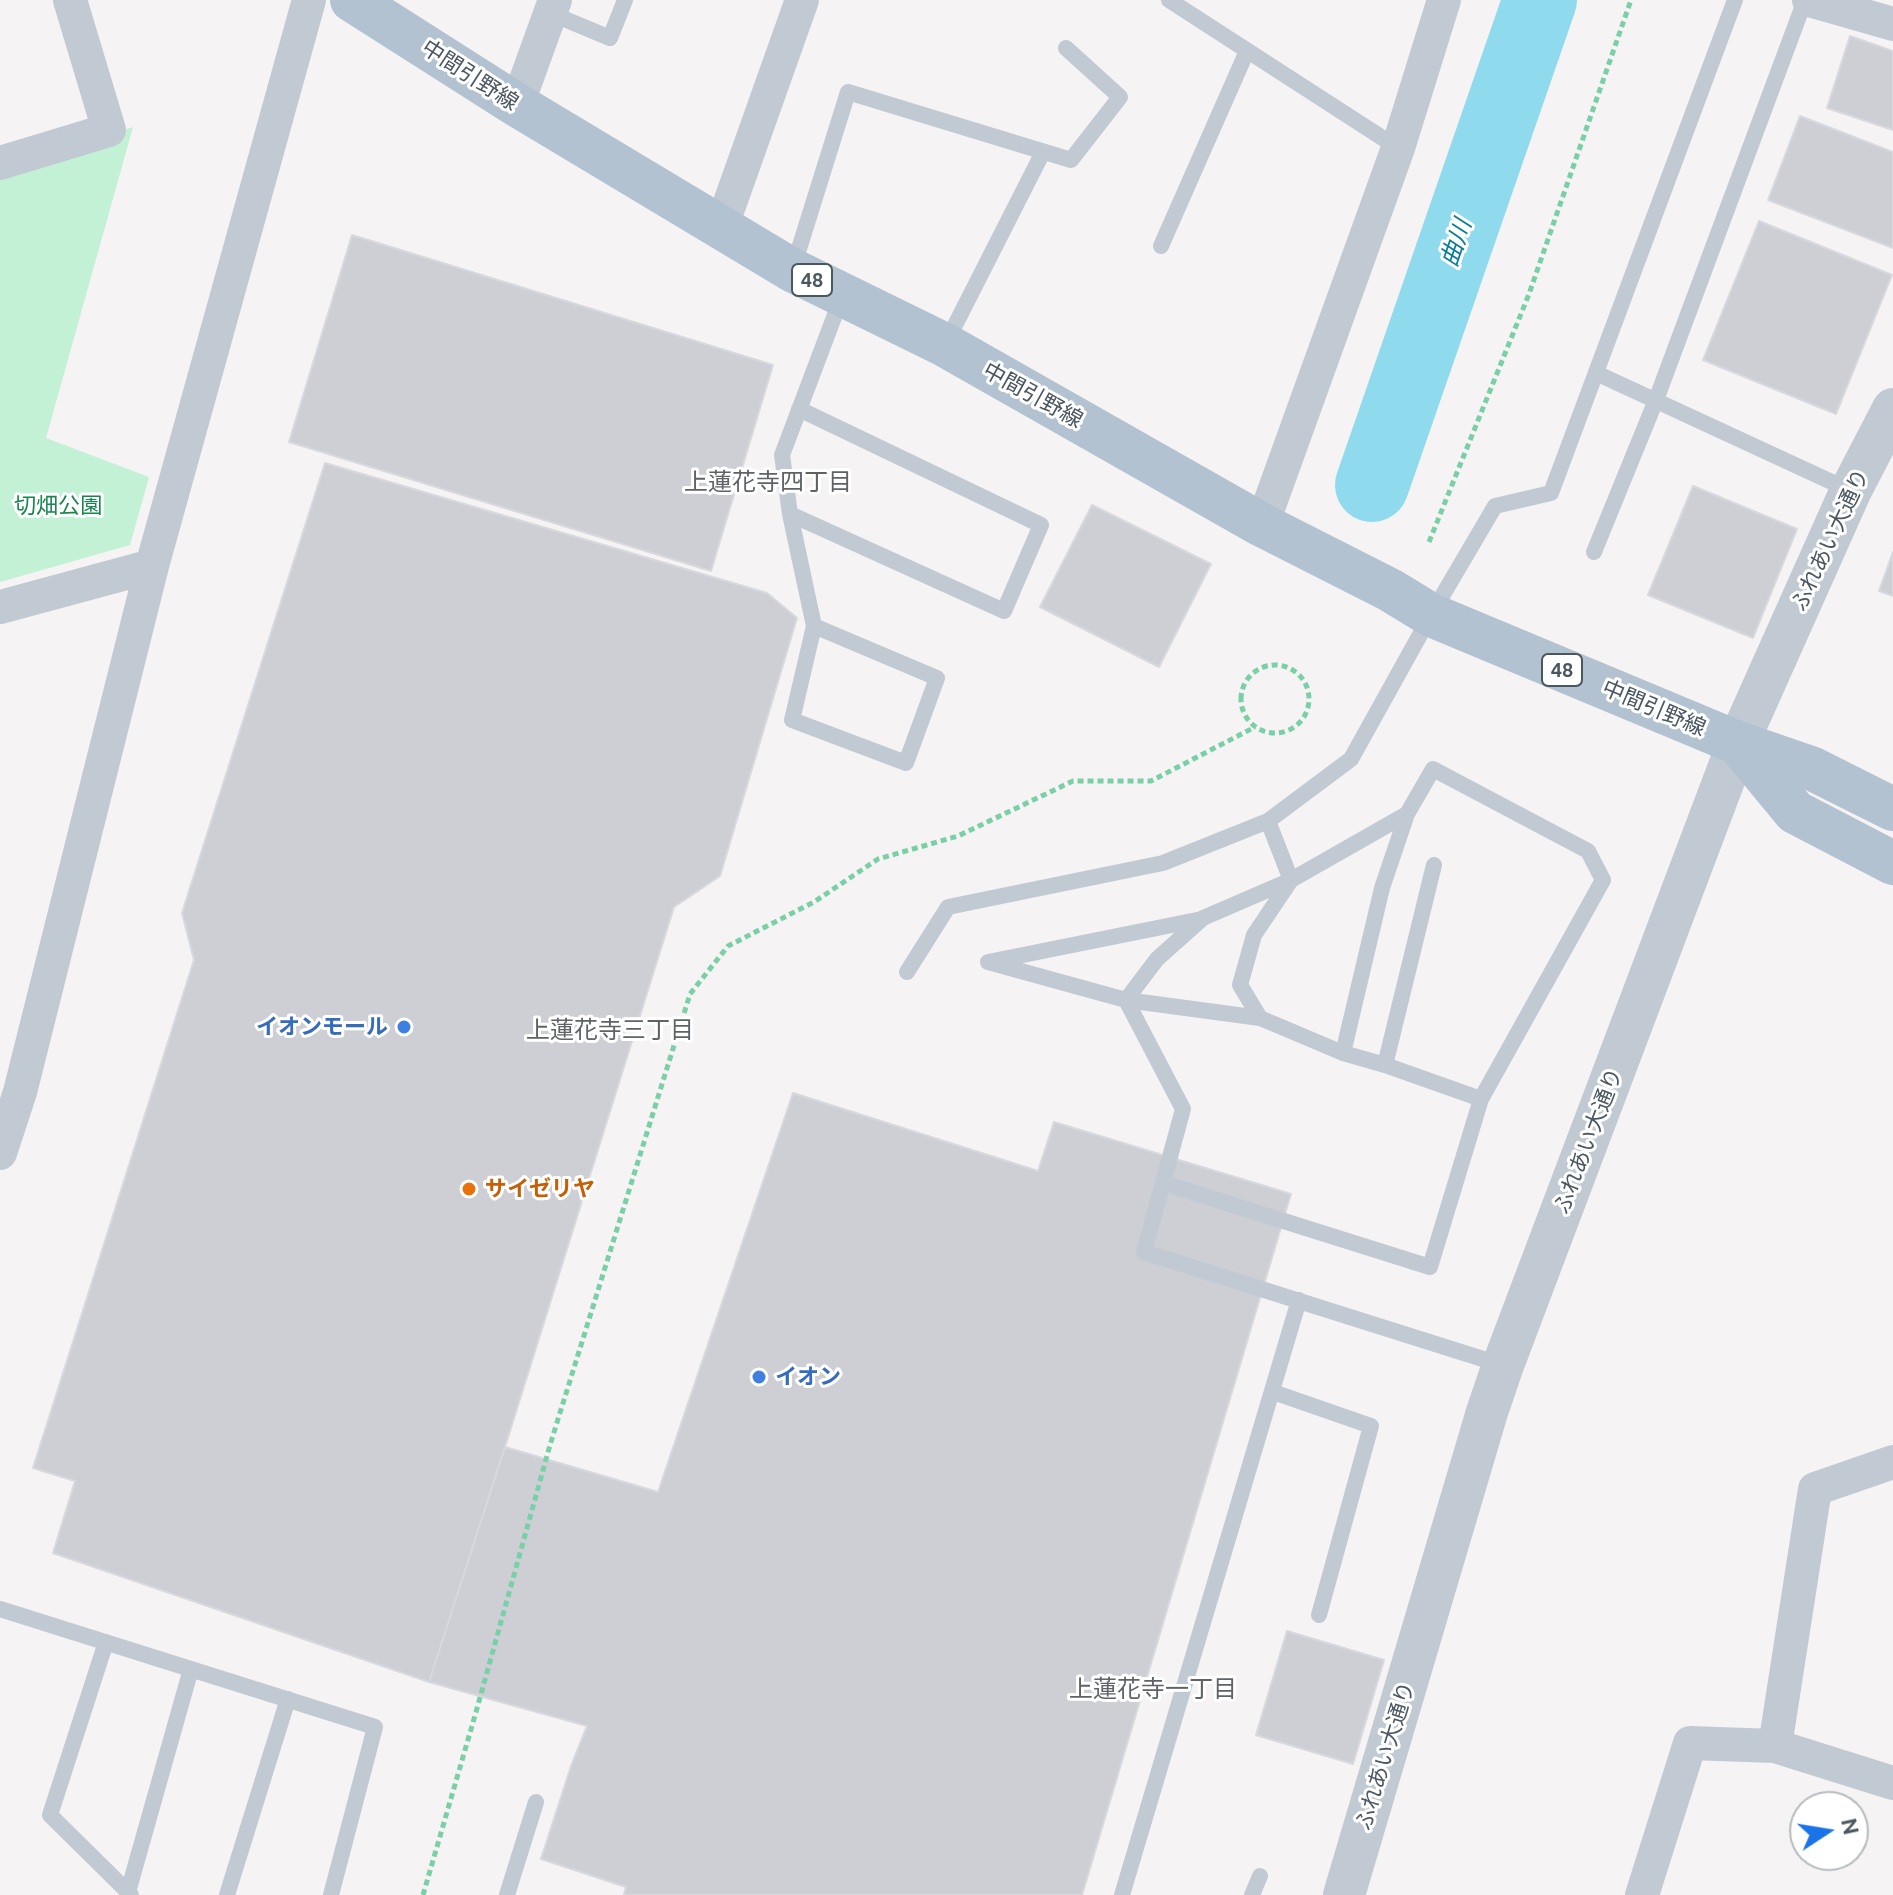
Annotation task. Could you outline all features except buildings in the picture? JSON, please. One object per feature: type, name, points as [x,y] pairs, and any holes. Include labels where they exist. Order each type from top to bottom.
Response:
[{"type":"main road","name":"中間引野線","points":[[352,0],[517,105],[792,270],[945,345],[1273,531],[1390,590],[1431,615],[1738,743],[1811,768],[1893,809]]},
{"type":"main road","name":"中間引野線","points":[[1738,743],[1795,812],[1893,863]]},
{"type":"street","points":[[0,163],[109,130],[70,0]]},
{"type":"street","points":[[0,1153],[10,1094],[309,0]]},
{"type":"street","points":[[721,228],[802,0]]},
{"type":"street","points":[[1273,531],[1444,0]]},
{"type":"street","points":[[1807,0],[1844,5],[1893,24]]},
{"type":"street","points":[[517,105],[553,7]]},
{"type":"street","name":"ふれあい大通り","points":[[1344,1895],[1503,1365],[1738,743],[1851,490],[1893,409]]},
{"type":"street","points":[[0,607],[152,566]]},
{"type":"street","points":[[1775,1746],[1815,1489],[1893,1462]]},
{"type":"street","points":[[1642,1895],[1690,1743],[1775,1746],[1893,1783]]},
{"type":"lane","points":[[553,7],[610,38],[625,0]]},
{"type":"lane","points":[[1169,0],[1398,148]]},
{"type":"lane","points":[[907,972],[948,907],[1163,863],[1268,821],[1351,759],[1495,506],[1551,493],[1735,0]]},
{"type":"lane","points":[[1594,552],[1656,400],[1807,0]]},
{"type":"lane","points":[[792,270],[848,92],[1071,160],[1120,97],[1066,48]]},
{"type":"lane","points":[[1161,246],[1247,51]]},
{"type":"lane","points":[[945,345],[1043,152]]},
{"type":"lane","points":[[814,626],[937,678],[906,763],[792,720],[814,626],[790,514],[782,455],[842,295]]},
{"type":"lane","points":[[1596,373],[1851,490]]},
{"type":"lane","points":[[790,514],[1004,611],[1041,525],[799,409]]},
{"type":"lane","points":[[1163,1183],[1430,1267],[1481,1099],[1603,880],[1588,851],[1433,769],[1407,814],[1382,888],[1343,1053]]},
{"type":"lane","points":[[1407,814],[1291,880],[1203,918],[988,962],[1126,1000],[1260,1018],[1343,1053],[1481,1099]]},
{"type":"lane","points":[[1268,821],[1291,880]]},
{"type":"lane","points":[[1385,1065],[1434,865]]},
{"type":"lane","points":[[1260,1018],[1240,985],[1254,935],[1291,880]]},
{"type":"lane","points":[[1126,1000],[1157,959],[1203,918]]},
{"type":"lane","points":[[1126,1000],[1183,1109],[1144,1252],[1503,1365]]},
{"type":"lane","points":[[1122,1895],[1299,1300]]},
{"type":"lane","points":[[1273,1392],[1371,1426],[1319,1615]]},
{"type":"lane","points":[[0,1609],[375,1727],[331,1895]]},
{"type":"lane","points":[[106,1642],[50,1815],[129,1894],[191,1669]]},
{"type":"lane","points":[[227,1895],[288,1699]]},
{"type":"lane","points":[[507,1895],[536,1802]]},
{"type":"lane","points":[[1252,1895],[1260,1876]]},
{"type":"path","points":[[1429,542],[1529,294],[1631,0]]},
{"type":"path","points":[[1269,665],[1282,665],[1294,670],[1304,680],[1309,693],[1303,718],[1281,732],[1267,732],[1255,727],[1246,717],[1241,704],[1247,679],[1269,665]]},
{"type":"path","points":[[423,1895],[550,1445],[690,994],[728,946],[814,902],[878,859],[958,836],[1073,781],[1151,781],[1255,727]]},
{"type":"green space","name":"切畑公園","points":[[133,127],[46,438],[149,477],[130,545],[0,582],[0,171]]},
{"type":"waterway","name":"曲川","points":[[1372,485],[1540,0]]},
{"type":"place","name":"イオンモール","points":[[404,1027]]},
{"type":"place","name":"サイゼリヤ","points":[[469,1189]]},
{"type":"place","name":"イオン","points":[[759,1377]]},
{"type":"district","name":"上蓮花寺四丁目","points":[[768,482]]},
{"type":"district","name":"上蓮花寺三丁目","points":[[610,1030]]},
{"type":"district","name":"上蓮花寺一丁目","points":[[1153,1689]]}]
